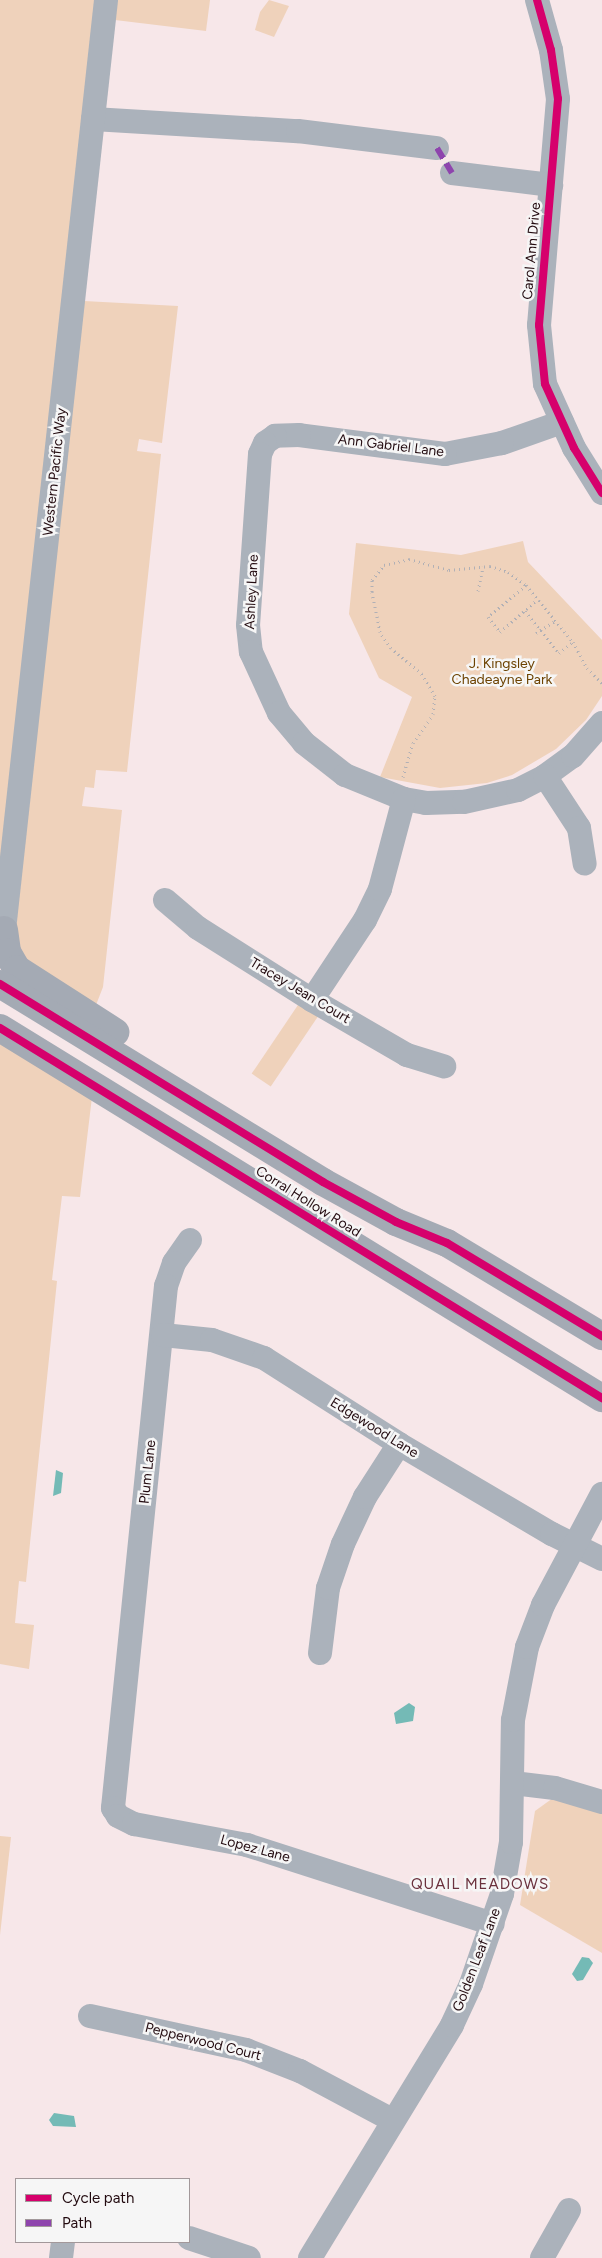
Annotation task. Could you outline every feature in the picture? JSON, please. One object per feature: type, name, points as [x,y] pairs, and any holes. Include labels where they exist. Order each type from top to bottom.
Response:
[{"type":"main road","points":[[2,937],[6,952],[24,976],[379,1196],[447,1243]]},
{"type":"main road","name":"Corral Hollow Road","points":[[0,984],[323,1182],[389,1218],[447,1243],[602,1336]]},
{"type":"main road","name":"Corral Hollow Road","points":[[0,1028],[602,1398]]},
{"type":"street","name":"Western Pacific Way","points":[[2,937],[106,0]]},
{"type":"street","name":"Carol Ann Drive","points":[[537,0],[551,50],[558,99],[539,325],[545,384],[562,422],[602,493]]},
{"type":"street","points":[[93,119],[298,131],[437,148]]},
{"type":"street","points":[[452,173],[551,185]]},
{"type":"street","name":"Ann Gabriel Lane","points":[[275,436],[299,435],[446,454],[502,443],[562,422]]},
{"type":"street","name":"Ashley Lane","points":[[275,436],[264,443],[260,454],[248,625],[251,652],[258,670],[279,713],[304,743],[345,775],[404,799],[426,803],[464,802],[518,790],[545,776],[573,756],[602,723]]},
{"type":"street","points":[[545,776],[579,828],[585,864]]},
{"type":"street","points":[[312,1000],[365,920],[380,889],[404,799]]},
{"type":"street","name":"Tracey Jean Court","points":[[165,900],[198,928],[312,1000],[407,1055],[444,1066]]},
{"type":"street","name":"Plum Lane","points":[[121,1710],[163,1335],[166,1286],[174,1263],[190,1240]]},
{"type":"street","name":"Edgewood Lane","points":[[163,1335],[212,1340],[264,1358],[399,1444],[602,1559]]},
{"type":"street","points":[[320,1653],[328,1588],[343,1544],[365,1497],[399,1444]]},
{"type":"street","name":"Golden Leaf Lane","points":[[310,2258],[392,2120],[452,2025],[493,1924],[502,1894],[511,1842],[513,1720],[527,1647],[543,1605],[577,1546],[587,1518],[602,1494]]},
{"type":"street","name":"Golden Leaf Lane","points":[[577,1546],[602,1523]]},
{"type":"street","name":"Lopez Lane","points":[[121,1710],[111,1799],[118,1816],[134,1824],[247,1845],[493,1924]]},
{"type":"street","points":[[513,1784],[554,1788],[602,1802]]},
{"type":"street","name":"Pepperwood Court","points":[[90,2016],[246,2050],[300,2071],[392,2120]]},
{"type":"street","points":[[542,2258],[569,2210]]},
{"type":"street","points":[[190,2238],[249,2258]]},
{"type":"street","points":[[61,2258],[63,2243]]},
{"type":"path","points":[[404,799],[403,774],[408,757],[433,714],[435,696],[422,674],[391,648],[380,632],[374,611],[372,580],[384,565],[401,559],[449,570],[483,566],[508,572],[526,585],[538,599],[573,642],[587,668],[602,683]]},
{"type":"path","points":[[478,591],[483,566]]},
{"type":"path","points":[[526,585],[488,617],[500,632],[538,599]]},
{"type":"path","points":[[525,611],[559,653],[573,642]]},
{"type":"path","points":[[536,633],[542,631],[555,621]]},
{"type":"green space","points":[[0,0],[101,0],[0,921]]},
{"type":"green space","points":[[117,0],[210,0],[206,31],[115,20]]},
{"type":"green space","points":[[269,0],[289,6],[274,37],[255,30],[260,12]]},
{"type":"green space","points":[[84,301],[178,306],[162,443],[139,439],[137,451],[161,454],[127,772],[96,770],[94,788],[85,787],[82,806],[122,810],[103,987],[96,1005],[21,958],[15,933]]},
{"type":"green space","name":"J. Kingsley Chadeayne Park","points":[[523,541],[528,562],[602,640],[602,696],[586,720],[556,749],[512,775],[487,783],[440,788],[380,777],[412,697],[379,678],[349,614],[356,543],[461,555]]},
{"type":"green space","points":[[302,999],[321,1012],[271,1086],[252,1074]]},
{"type":"green space","points":[[0,1040],[92,1097],[80,1197],[62,1196],[52,1280],[57,1281],[26,1582],[19,1581],[15,1623],[34,1625],[29,1669],[0,1664]]},
{"type":"green space","points":[[553,1798],[602,1810],[602,1953],[520,1905],[535,1811]]},
{"type":"green space","points":[[0,1836],[11,1837],[0,1935]]},
{"type":"water","points":[[56,1470],[63,1473],[61,1493],[53,1496]]},
{"type":"water","points":[[409,1703],[415,1707],[413,1721],[396,1724],[394,1713]]},
{"type":"water","points":[[582,1957],[589,1958],[593,1963],[583,1980],[577,1981],[572,1974]]},
{"type":"water","points":[[54,2113],[74,2116],[76,2127],[53,2126],[49,2120]]},
{"type":"marked path","points":[[437,148],[452,173]]},
{"type":"cycle path","points":[[537,0],[551,50],[558,99],[539,325],[545,384],[574,448],[602,493]]},
{"type":"cycle path","points":[[0,984],[323,1182],[396,1222],[447,1243],[602,1336]]},
{"type":"cycle path","points":[[0,1028],[602,1398]]},
{"type":"district","name":"QUAIL MEADOWS","points":[[480,1885]]}]
